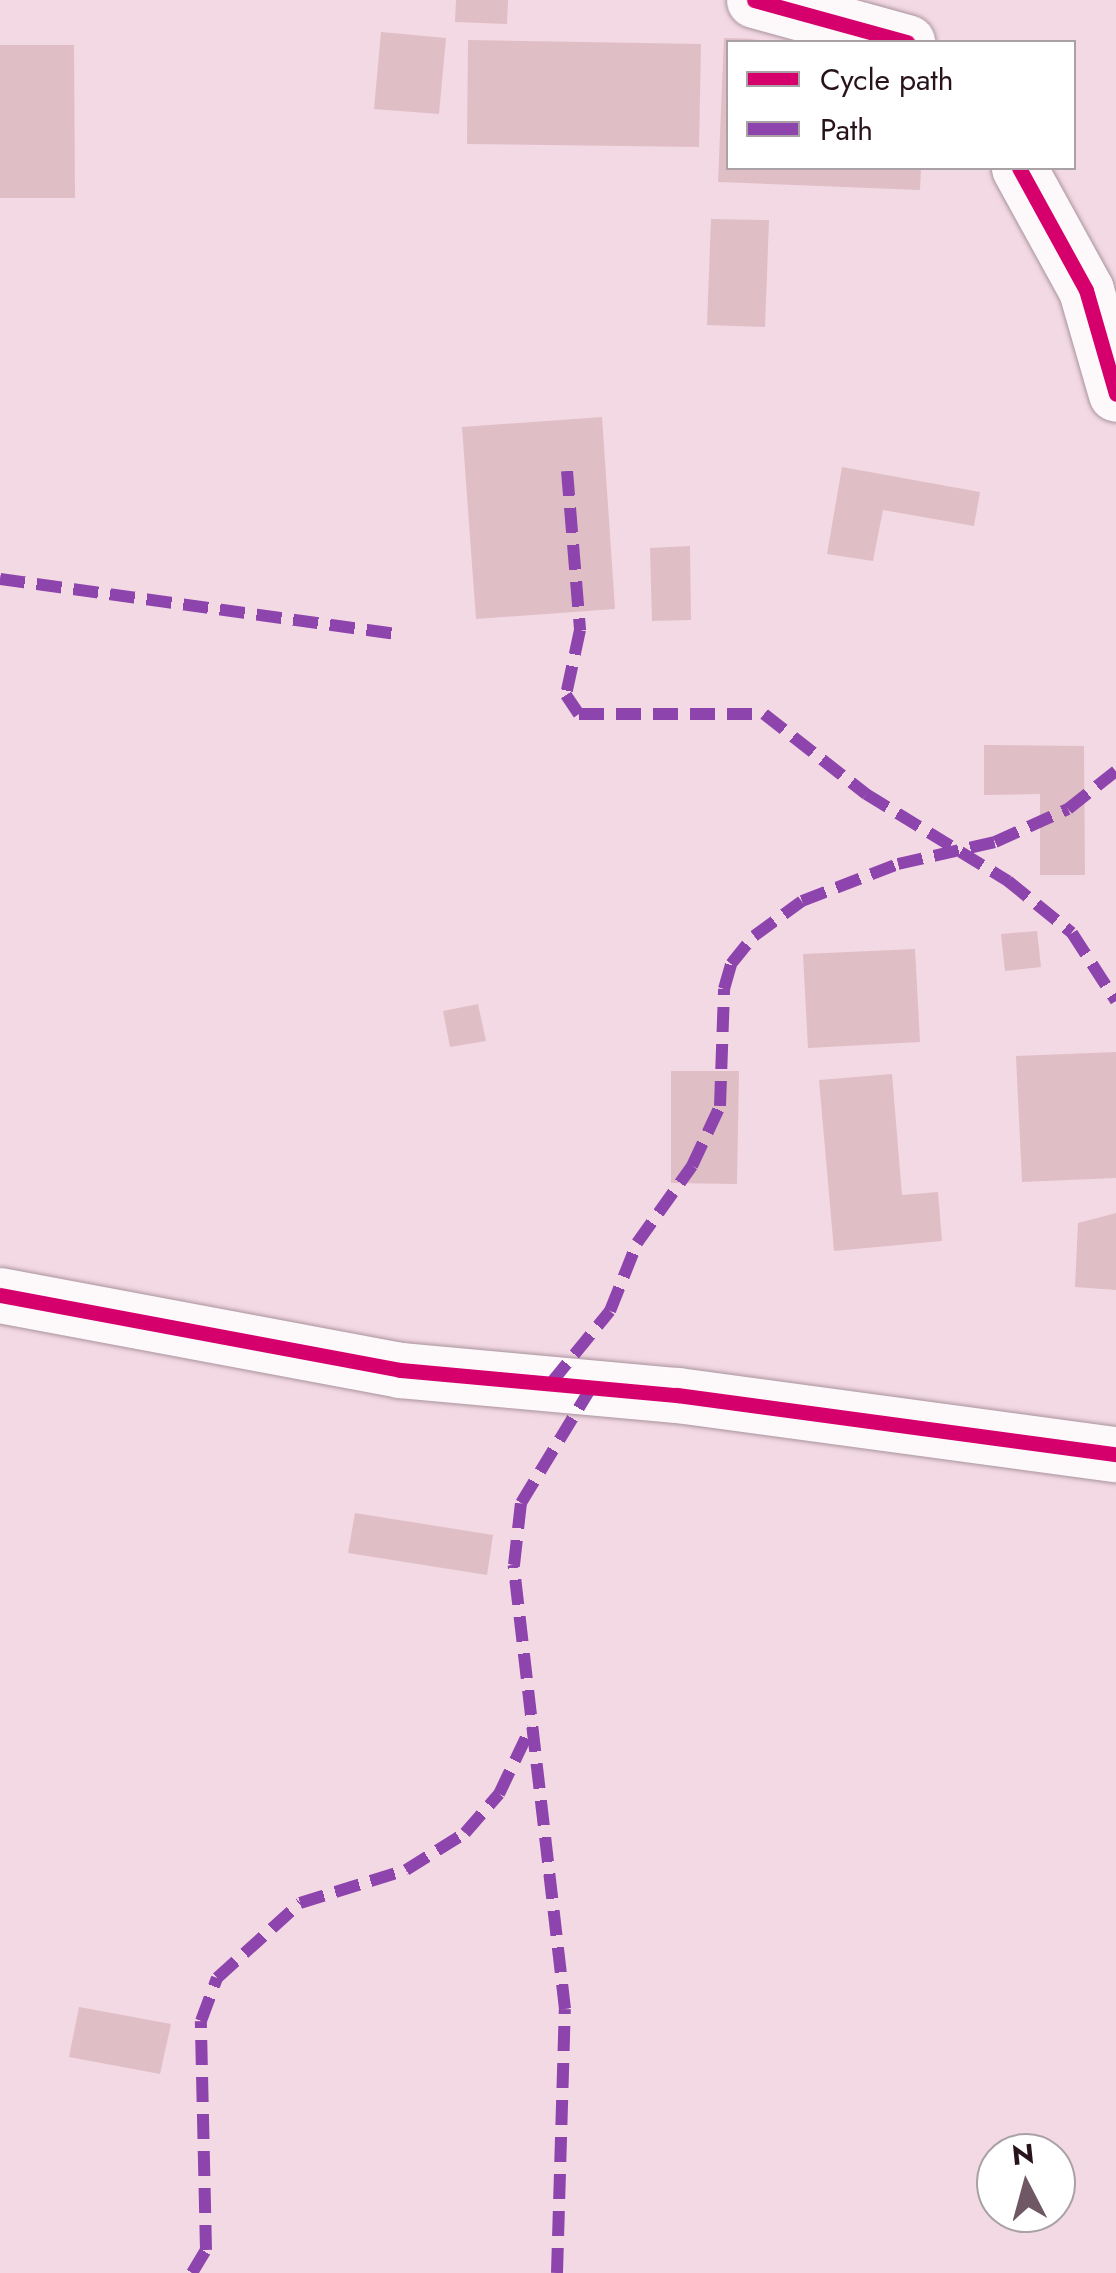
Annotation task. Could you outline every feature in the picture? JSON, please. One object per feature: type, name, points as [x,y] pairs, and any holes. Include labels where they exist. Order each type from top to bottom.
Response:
[{"type":"street","points":[[754,0],[900,40]]},
{"type":"street","points":[[1019,170],[1086,290],[1116,394]]},
{"type":"street","points":[[0,1295],[400,1370],[677,1394],[1116,1454]]},
{"type":"building","points":[[456,0],[508,0],[507,24],[455,22]]},
{"type":"building","points":[[381,32],[446,38],[439,114],[374,109]]},
{"type":"building","points":[[724,38],[760,39],[726,40],[726,170],[921,170],[920,190],[718,182]]},
{"type":"building","points":[[468,40],[701,44],[699,147],[467,144]]},
{"type":"building","points":[[0,45],[74,45],[75,198],[0,198]]},
{"type":"building","points":[[711,219],[769,220],[765,327],[707,325]]},
{"type":"building","points":[[602,417],[615,609],[476,619],[462,427]]},
{"type":"building","points":[[842,467],[980,492],[974,526],[883,510],[873,561],[827,554]]},
{"type":"building","points":[[690,546],[691,620],[652,621],[650,548]]},
{"type":"building","points":[[984,745],[1084,746],[1085,875],[1040,875],[1040,794],[984,795]]},
{"type":"building","points":[[1037,931],[1041,967],[1005,971],[1001,934]]},
{"type":"building","points":[[915,949],[920,1042],[808,1048],[803,954]]},
{"type":"building","points":[[478,1004],[486,1041],[450,1047],[443,1011]]},
{"type":"building","points":[[1116,1052],[1116,1178],[1022,1182],[1016,1056]]},
{"type":"building","points":[[671,1071],[739,1071],[737,1184],[671,1183]]},
{"type":"building","points":[[892,1074],[902,1195],[938,1192],[942,1241],[834,1251],[819,1080]]},
{"type":"building","points":[[1116,1213],[1116,1290],[1075,1287],[1078,1223]]},
{"type":"building","points":[[355,1513],[493,1535],[487,1575],[348,1553]]},
{"type":"building","points":[[79,2007],[171,2024],[160,2074],[69,2057]]},
{"type":"marked path","points":[[567,471],[580,630],[566,695],[579,714],[764,714],[866,794],[1008,881],[1072,933],[1116,1001]]},
{"type":"marked path","points":[[0,579],[396,634]]},
{"type":"marked path","points":[[551,1383],[610,1311],[637,1243],[692,1166],[720,1106],[724,989],[731,964],[754,936],[802,901],[898,864],[995,842],[1068,809],[1116,771]]},
{"type":"marked path","points":[[557,2273],[565,2009],[514,1565],[521,1503],[591,1388]]},
{"type":"marked path","points":[[192,2273],[206,2250],[201,2021],[217,1978],[300,1903],[406,1870],[465,1833],[499,1794],[531,1727]]},
{"type":"cycle path","points":[[754,0],[900,40]]},
{"type":"cycle path","points":[[1020,170],[1086,290],[1116,394]]},
{"type":"cycle path","points":[[0,1295],[400,1370],[677,1395],[1116,1454]]}]
